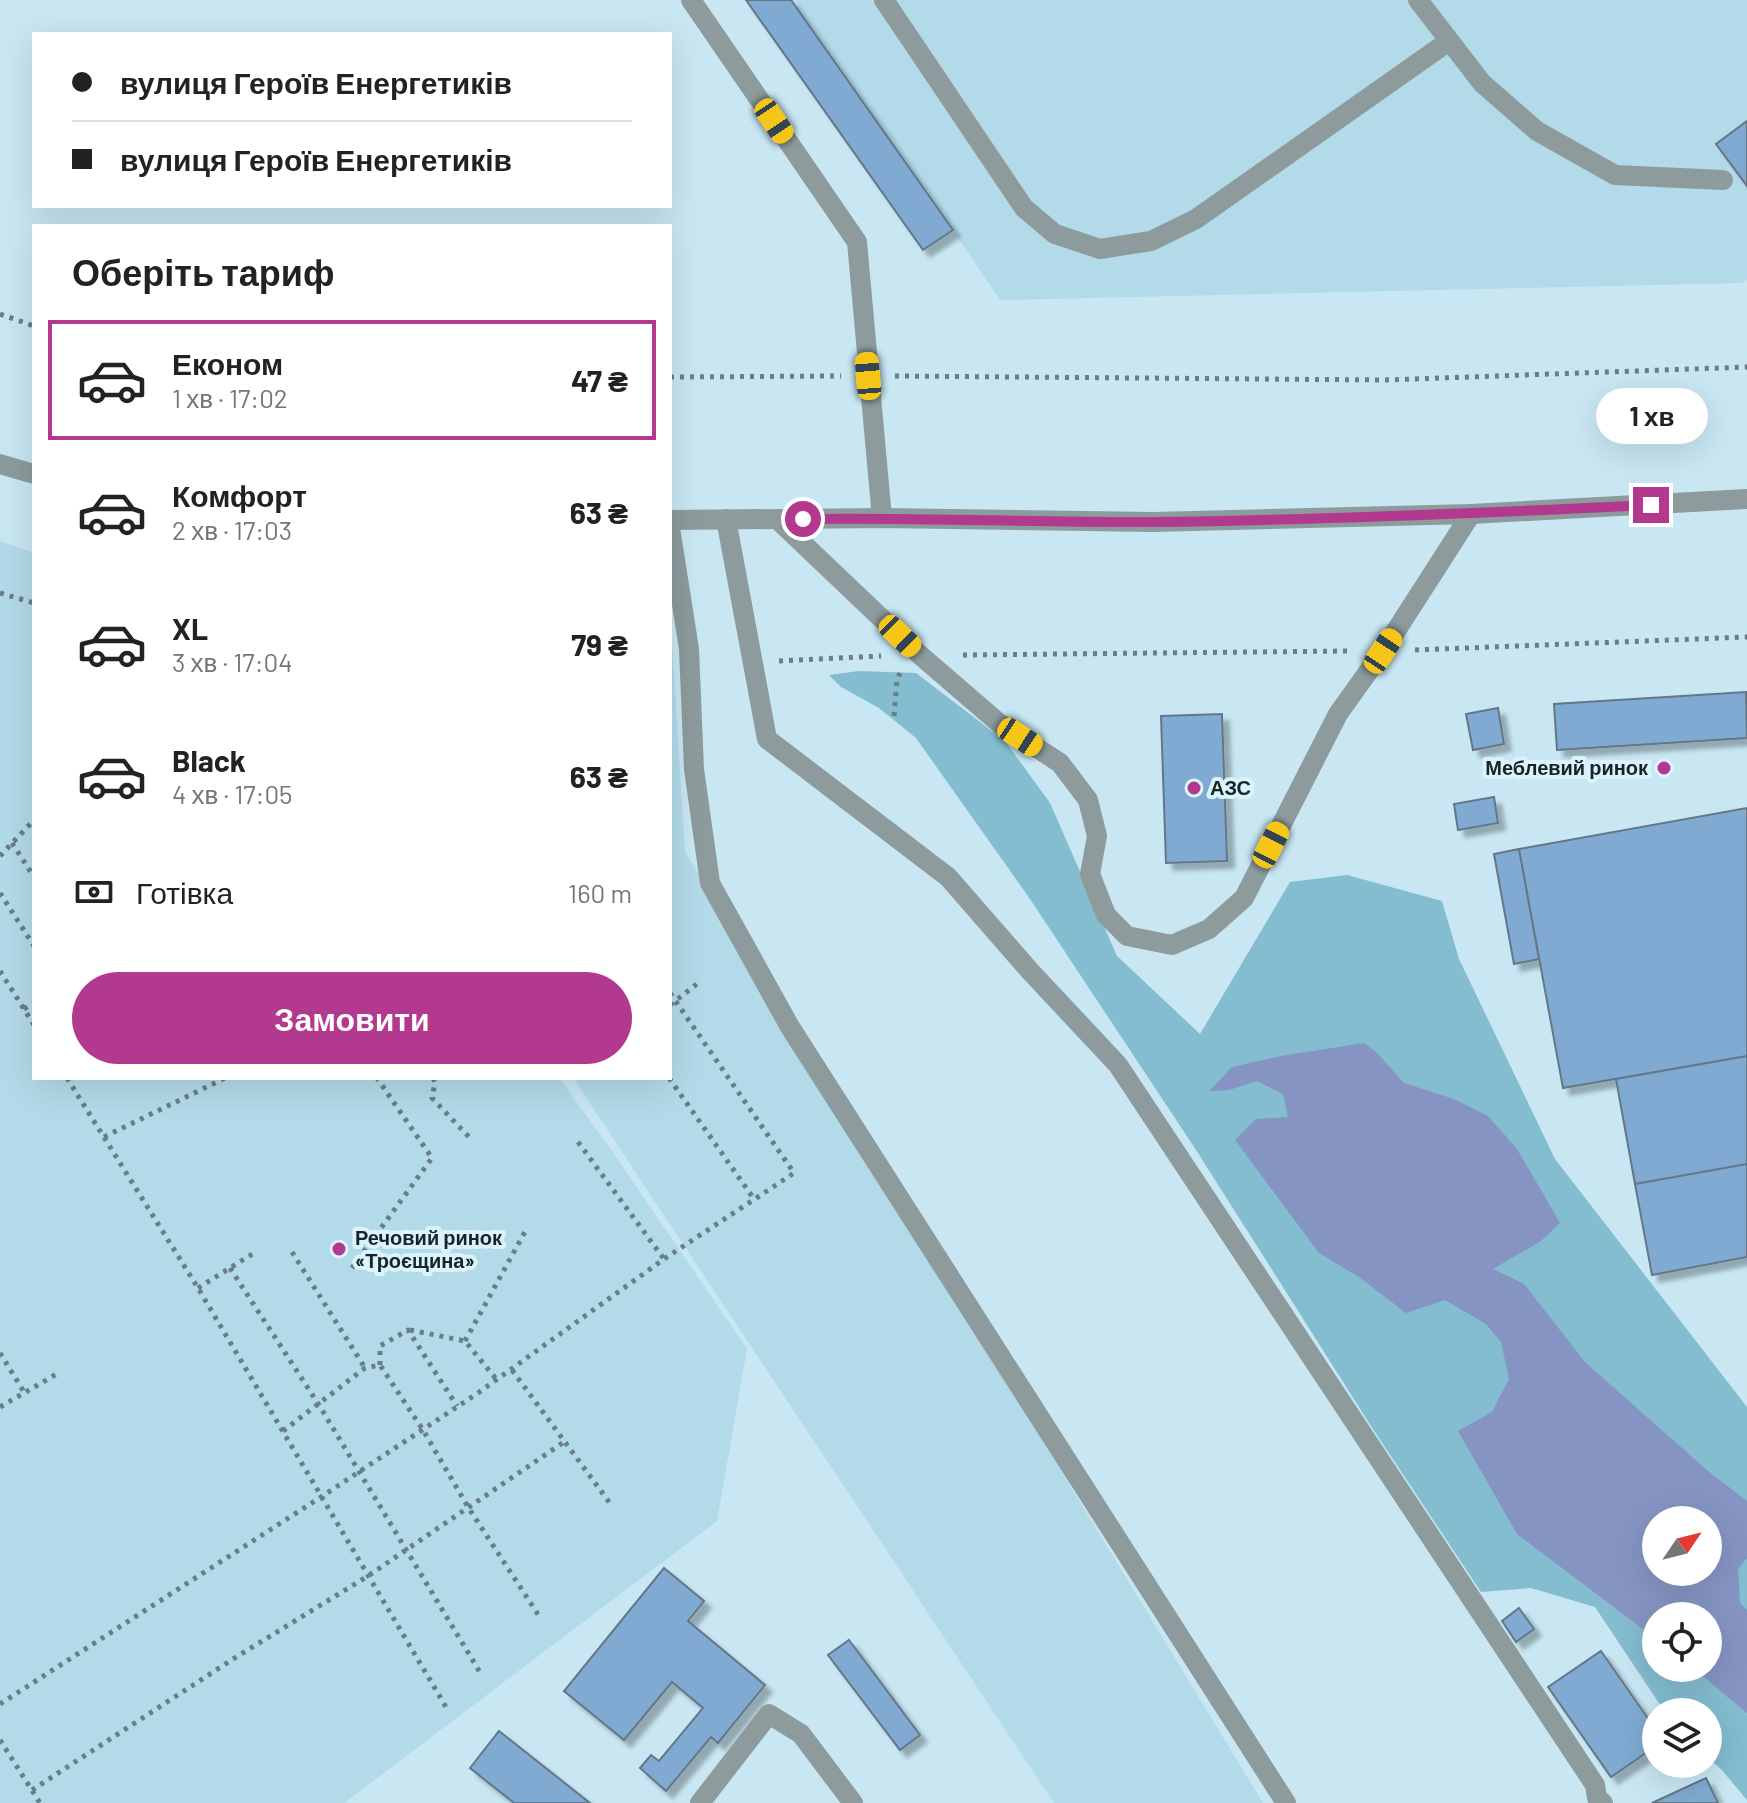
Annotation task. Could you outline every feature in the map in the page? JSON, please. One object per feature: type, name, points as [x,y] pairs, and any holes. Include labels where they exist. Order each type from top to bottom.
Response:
[{"type":"street","points":[[691,0],[857,242],[882,518]]},
{"type":"street","points":[[884,0],[1024,208],[1055,234],[1100,249],[1151,241],[1196,219],[1449,41]]},
{"type":"street","points":[[1418,0],[1482,83],[1537,131],[1615,175],[1723,180]]},
{"type":"street","points":[[0,464],[32,473]]},
{"type":"street","points":[[672,520],[882,518],[1153,522],[1471,514],[1747,499]]},
{"type":"street","points":[[777,519],[916,655],[1000,724],[1060,763],[1088,800],[1097,836],[1090,874],[1106,915],[1127,936],[1172,945],[1209,929],[1244,898],[1338,714],[1383,651],[1471,514]]},
{"type":"street","points":[[726,519],[767,739],[948,877],[1118,1065],[1595,1785],[1598,1801]]},
{"type":"street","points":[[672,541],[689,649],[694,769],[710,883],[790,1027],[1286,1803]]},
{"type":"street","points":[[700,1803],[769,1714],[801,1734],[853,1803]]},
{"type":"path","points":[[0,314],[32,325]]},
{"type":"path","points":[[672,377],[1385,380],[1747,367]]},
{"type":"path","points":[[0,593],[32,602]]},
{"type":"path","points":[[753,662],[916,655],[1383,651],[1747,637]]},
{"type":"path","points":[[894,716],[897,680],[916,655]]},
{"type":"path","points":[[0,856],[32,822]]},
{"type":"path","points":[[12,843],[32,874]]},
{"type":"path","points":[[0,893],[32,943]]},
{"type":"path","points":[[0,971],[32,1022]]},
{"type":"path","points":[[0,1704],[423,1430],[512,1370],[664,1259],[794,1173],[673,1003],[697,984]]},
{"type":"path","points":[[24,1009],[32,1004]]},
{"type":"path","points":[[68,1080],[198,1288],[446,1707]]},
{"type":"path","points":[[104,1137],[221,1080]]},
{"type":"path","points":[[352,1268],[432,1158],[378,1080]]},
{"type":"path","points":[[434,1080],[432,1098],[469,1137]]},
{"type":"path","points":[[670,1080],[754,1199]]},
{"type":"path","points":[[578,1142],[664,1259]]},
{"type":"path","points":[[465,1341],[526,1230]]},
{"type":"path","points":[[292,1252],[365,1368]]},
{"type":"path","points":[[198,1288],[254,1253]]},
{"type":"path","points":[[230,1268],[360,1471],[481,1674]]},
{"type":"path","points":[[408,1330],[457,1406]]},
{"type":"path","points":[[497,1380],[465,1341],[408,1330],[380,1346],[380,1365],[541,1619]]},
{"type":"path","points":[[0,1353],[24,1392]]},
{"type":"path","points":[[283,1431],[365,1368],[380,1365]]},
{"type":"path","points":[[512,1370],[612,1506]]},
{"type":"path","points":[[0,1407],[60,1372]]},
{"type":"path","points":[[32,1790],[233,1659],[368,1576],[564,1442]]},
{"type":"path","points":[[0,1740],[40,1803]]},
{"type":"shaded area","points":[[791,0],[1747,0],[1747,280],[1742,283],[1000,300]]},
{"type":"shaded area","name":"Речовий ринок «Троєщина»","points":[[0,541],[32,552],[32,1080],[560,1080],[747,1349],[717,1521],[344,1803],[0,1803]]},
{"type":"shaded area","points":[[672,641],[685,852],[1263,1803],[1054,1803],[574,1080],[672,1080]]},
{"type":"shaded area","points":[[859,671],[916,673],[1005,741],[1050,803],[1117,956],[1200,1034],[1290,882],[1347,875],[1442,901],[1459,959],[1555,1159],[1747,1407],[1747,1800],[1722,1770],[1722,1698],[1656,1698],[1645,1682],[1722,1682],[1722,1602],[1642,1602],[1642,1678],[1595,1607],[1531,1588],[1481,1592],[1030,899],[916,738],[879,708],[841,687],[829,675]]},
{"type":"shaded area","points":[[1364,1043],[1404,1083],[1454,1099],[1488,1116],[1517,1149],[1560,1223],[1541,1241],[1493,1269],[1524,1284],[1585,1362],[1709,1472],[1747,1501],[1747,1558],[1738,1569],[1740,1603],[1747,1610],[1747,1713],[1710,1682],[1722,1682],[1722,1602],[1642,1602],[1642,1628],[1517,1534],[1458,1431],[1492,1412],[1509,1379],[1501,1342],[1486,1324],[1445,1300],[1406,1313],[1359,1277],[1319,1253],[1235,1140],[1256,1119],[1288,1117],[1283,1094],[1257,1081],[1229,1090],[1209,1091],[1232,1067]]},
{"type":"building","points":[[746,0],[791,0],[953,230],[923,250]]},
{"type":"building","points":[[1747,121],[1747,186],[1716,144]]},
{"type":"building","points":[[1746,692],[1747,738],[1557,750],[1554,704]]},
{"type":"building","points":[[1498,708],[1504,744],[1473,750],[1466,714]]},
{"type":"building","name":"АЗС","points":[[1222,714],[1227,861],[1166,863],[1161,716]]},
{"type":"building","points":[[1494,797],[1498,823],[1458,830],[1454,804]]},
{"type":"building","points":[[1747,808],[1747,1056],[1563,1088],[1519,849]]},
{"type":"building","points":[[1519,849],[1539,959],[1514,964],[1494,854]]},
{"type":"building","points":[[1747,1056],[1747,1164],[1635,1184],[1616,1079]]},
{"type":"building","points":[[1747,1164],[1747,1257],[1652,1275],[1635,1184]]},
{"type":"building","points":[[664,1568],[704,1601],[688,1621],[765,1685],[718,1743],[711,1737],[666,1791],[640,1768],[651,1755],[659,1761],[703,1708],[672,1682],[624,1740],[564,1691]]},
{"type":"building","points":[[1519,1608],[1534,1629],[1516,1642],[1502,1621]]},
{"type":"building","points":[[849,1640],[920,1735],[900,1750],[828,1655]]},
{"type":"building","points":[[1601,1651],[1642,1710],[1642,1756],[1611,1777],[1548,1687]]},
{"type":"building","points":[[499,1731],[590,1803],[514,1803],[470,1768]]},
{"type":"building","points":[[1706,1778],[1718,1803],[1652,1803]]},
{"type":"place","name":"Меблевий ринок","points":[[1664,768]]},
{"type":"place","name":"АЗС","points":[[1194,788]]},
{"type":"place","name":"Речовий ринок «Троєщина»","points":[[339,1249]]},
{"type":"route","points":[[803,519],[1153,522],[1471,514],[1651,505]]}]
